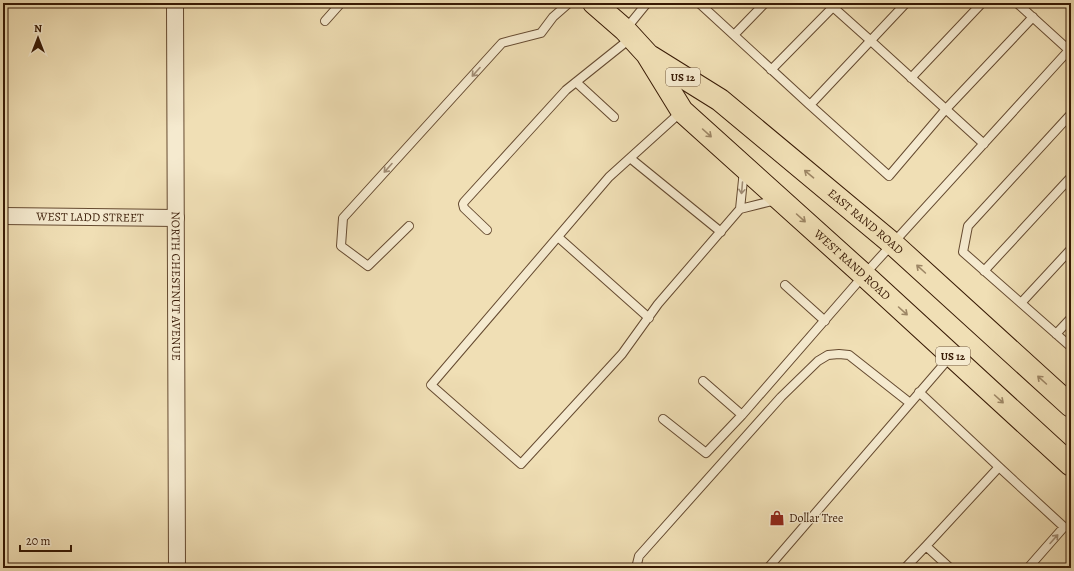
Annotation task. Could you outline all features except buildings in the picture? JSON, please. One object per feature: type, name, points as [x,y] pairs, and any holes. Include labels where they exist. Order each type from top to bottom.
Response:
[{"type":"main road","name":"US 12","points":[[594,3],[628,34],[647,54]]},
{"type":"main road","name":"WEST RAND ROAD","points":[[647,54],[682,111],[952,355],[1071,465]]},
{"type":"main road","name":"EAST RAND ROAD","points":[[647,54],[720,100],[893,244],[1071,406]]},
{"type":"street","name":"NORTH CHESTNUT AVENUE","points":[[175,3],[177,568]]},
{"type":"street","name":"WEST LADD STREET","points":[[3,216],[176,218]]},
{"type":"lane","points":[[326,21],[341,3]]},
{"type":"lane","points":[[409,226],[368,266],[341,246],[343,218],[502,43],[541,33],[553,17],[569,3]]},
{"type":"lane","points":[[487,230],[464,208],[464,202],[566,90],[628,34],[648,3]]},
{"type":"lane","points":[[699,3],[771,70],[890,176],[946,109],[1033,17]]},
{"type":"lane","points":[[734,36],[765,3]]},
{"type":"lane","points":[[810,105],[906,3]]},
{"type":"lane","points":[[911,78],[982,3]]},
{"type":"lane","points":[[771,70],[835,5],[871,41],[984,144]]},
{"type":"lane","points":[[663,419],[706,453],[742,415],[864,275],[1070,51],[1033,17],[1023,5]]},
{"type":"lane","points":[[576,82],[614,117]]},
{"type":"lane","points":[[682,111],[609,178],[431,385],[521,464],[622,354],[658,304],[740,209],[779,199]]},
{"type":"lane","points":[[1071,114],[968,226],[963,252],[1071,347]]},
{"type":"lane","points":[[630,158],[720,232]]},
{"type":"lane","points":[[740,209],[744,166]]},
{"type":"lane","points":[[984,271],[1071,177]]},
{"type":"lane","points":[[558,237],[649,318]]},
{"type":"lane","points":[[1021,303],[1071,249]]},
{"type":"lane","points":[[785,285],[824,321]]},
{"type":"lane","points":[[1056,334],[1071,318]]},
{"type":"lane","points":[[636,568],[639,556],[781,397],[818,362],[828,355],[849,355],[910,403]]},
{"type":"lane","points":[[768,568],[952,355]]},
{"type":"lane","points":[[703,381],[742,415]]},
{"type":"lane","points":[[919,392],[1064,527],[1028,568]]},
{"type":"lane","points":[[905,568],[999,467]]},
{"type":"lane","points":[[926,546],[950,568]]},
{"type":"place","name":"Dollar Tree","points":[[777,518]]}]
